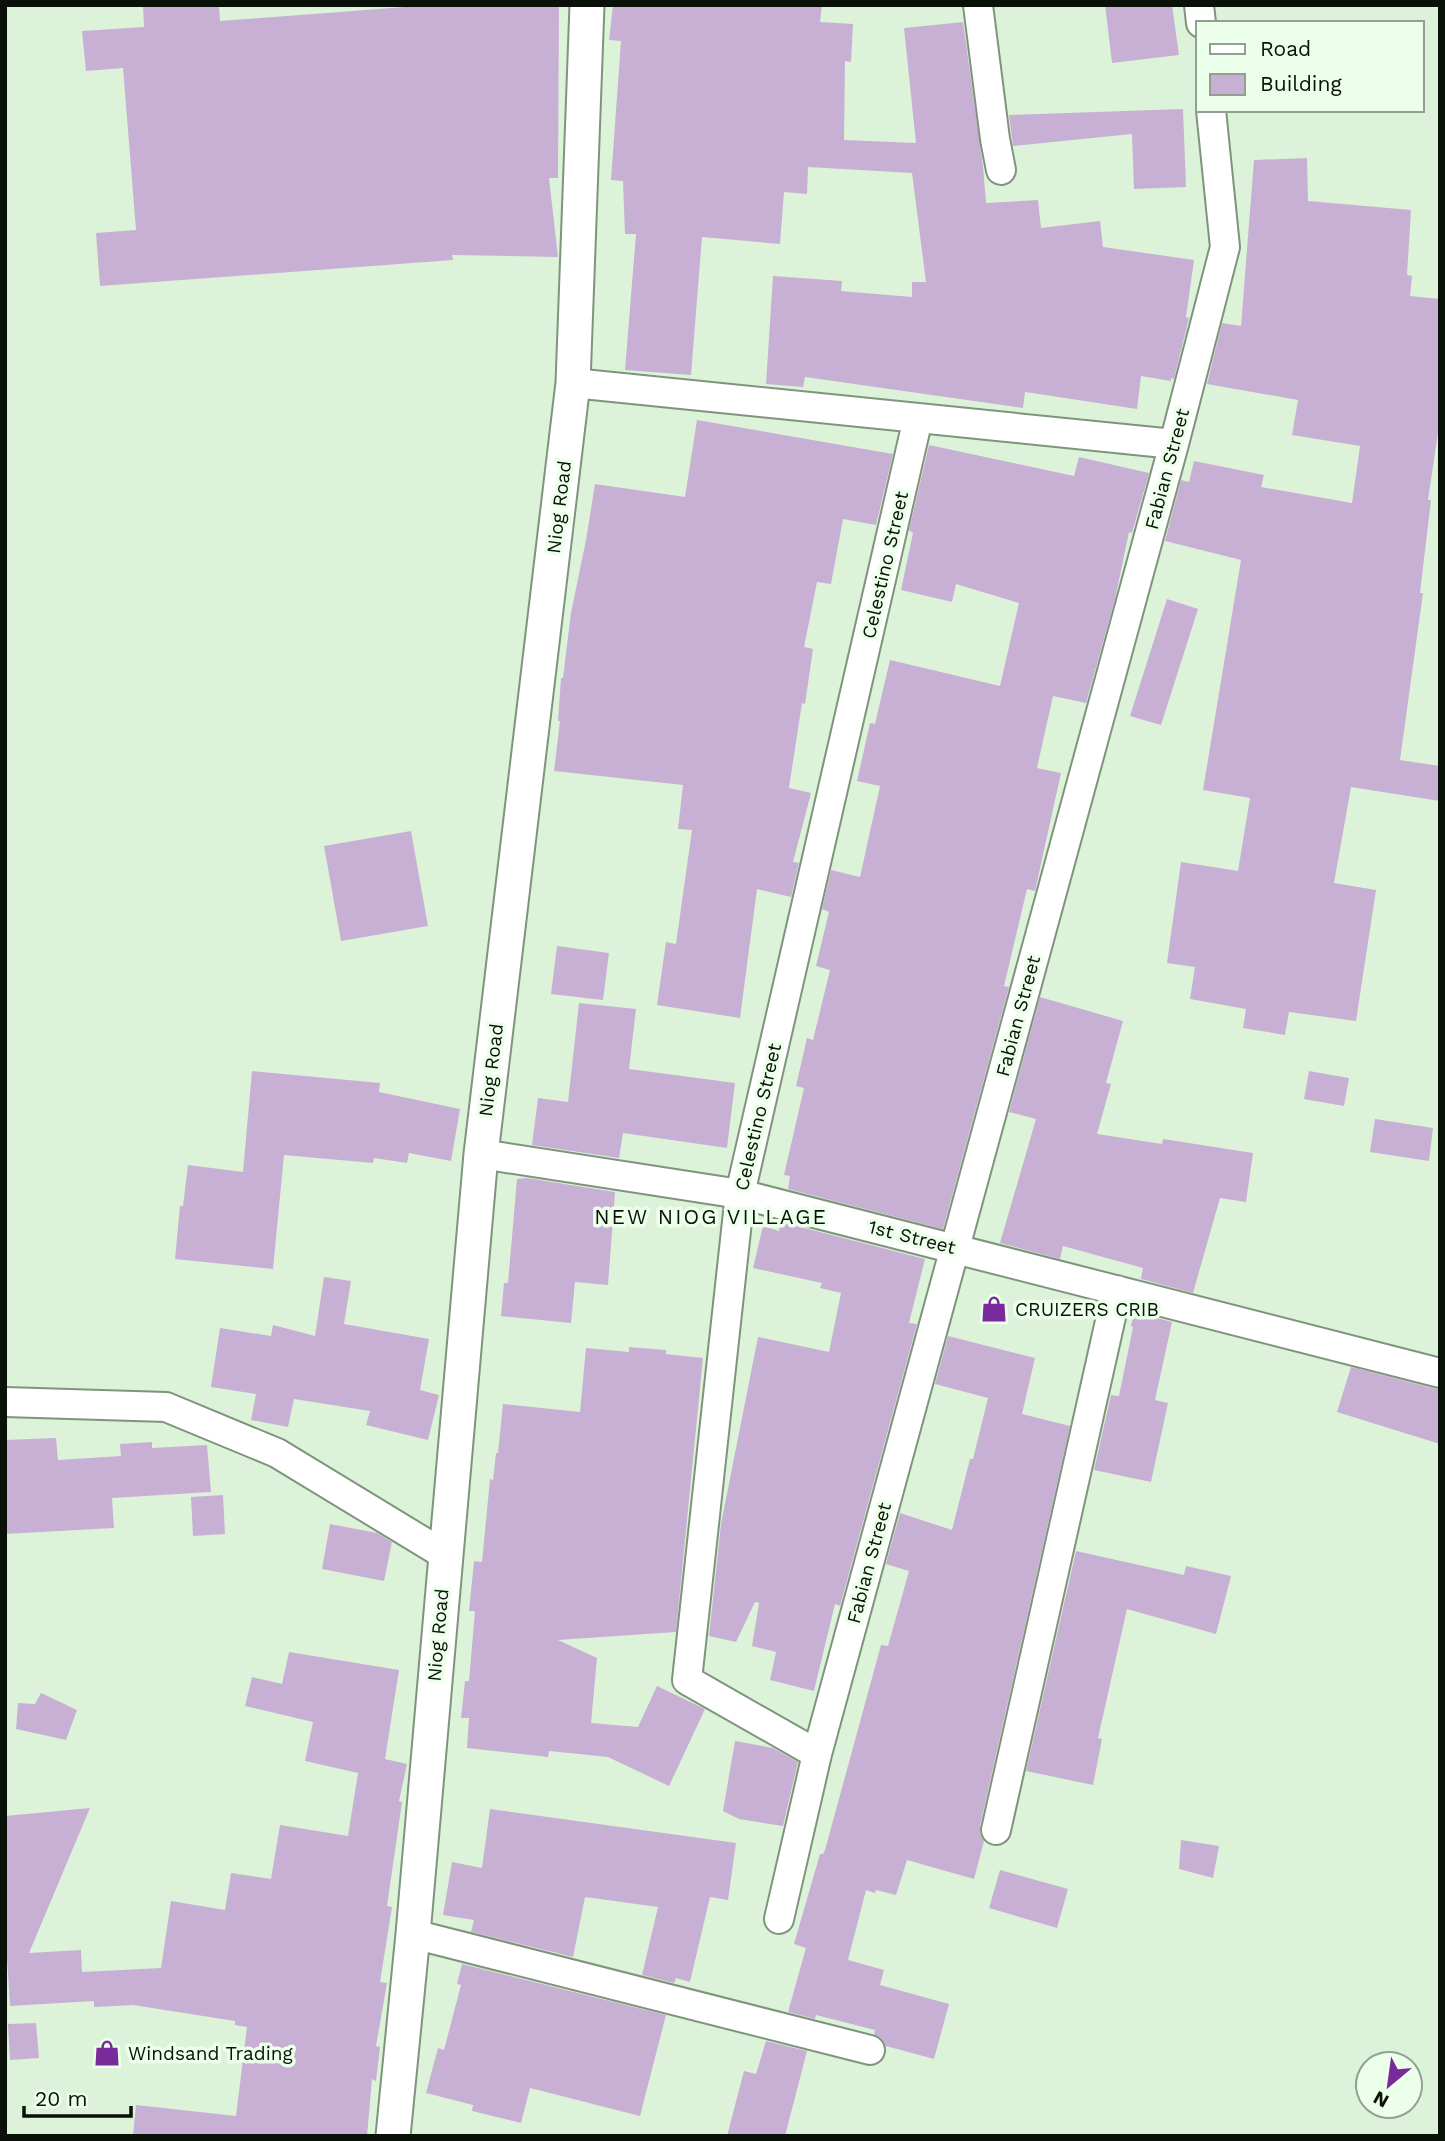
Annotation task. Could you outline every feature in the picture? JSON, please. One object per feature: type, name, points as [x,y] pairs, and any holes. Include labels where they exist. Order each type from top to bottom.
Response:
[{"type":"street","name":"Niog Road","points":[[393,2136],[481,1154],[573,383],[587,5]]},
{"type":"street","points":[[978,5],[1001,170]]},
{"type":"street","name":"Fabian Street","points":[[779,1919],[817,1754],[1174,444],[1225,247],[1211,112]]},
{"type":"street","points":[[573,383],[1174,444]]},
{"type":"street","name":"Celestino Street","points":[[817,1754],[687,1680],[740,1194],[918,418]]},
{"type":"street","name":"1st Street","points":[[481,1154],[740,1194],[1440,1373]]},
{"type":"street","points":[[996,1830],[1117,1290]]},
{"type":"street","points":[[5,1402],[166,1407],[277,1453],[445,1555]]},
{"type":"street","points":[[413,1934],[870,2050]]},
{"type":"building","points":[[143,5],[219,5],[220,21],[431,5],[559,5],[558,178],[549,178],[558,257],[452,255],[453,260],[100,286],[96,233],[136,230],[123,68],[86,71],[82,31],[144,27]]},
{"type":"building","points":[[613,5],[822,5],[820,22],[853,24],[851,62],[845,61],[844,140],[916,143],[904,28],[963,22],[986,203],[1038,200],[1041,228],[1100,221],[1103,247],[1194,260],[1186,317],[1189,318],[1174,379],[1171,378],[1171,381],[1141,376],[1137,409],[1025,392],[1023,408],[805,377],[803,387],[766,384],[773,276],[842,281],[841,291],[912,297],[912,282],[926,282],[912,173],[808,167],[807,194],[784,192],[780,244],[702,237],[691,375],[625,370],[636,234],[625,234],[623,181],[611,180],[621,41],[609,40]]},
{"type":"building","points":[[1105,5],[1172,5],[1179,55],[1112,63]]},
{"type":"building","points":[[1183,109],[1186,187],[1134,189],[1132,134],[1013,146],[1009,115]]},
{"type":"building","points":[[1307,158],[1308,201],[1411,210],[1407,275],[1412,276],[1410,296],[1440,299],[1440,419],[1428,500],[1431,500],[1420,593],[1423,593],[1400,760],[1440,766],[1440,801],[1351,787],[1334,883],[1376,890],[1356,1021],[1289,1012],[1285,1035],[1243,1028],[1246,1009],[1190,999],[1195,967],[1167,963],[1181,862],[1238,871],[1250,798],[1203,790],[1241,560],[1165,541],[1181,480],[1189,482],[1194,461],[1264,475],[1261,487],[1352,503],[1360,446],[1292,435],[1298,400],[1207,384],[1222,323],[1241,326],[1254,160]]},
{"type":"building","points":[[697,420],[893,454],[876,525],[843,519],[831,584],[817,582],[804,647],[813,649],[789,788],[811,793],[793,862],[799,863],[791,897],[757,889],[740,1018],[657,1005],[666,942],[676,944],[692,830],[678,829],[683,785],[554,771],[560,721],[561,678],[595,484],[685,497]]},
{"type":"building","points":[[929,445],[1074,476],[1079,457],[1149,473],[1132,533],[1129,532],[1115,599],[1086,703],[1053,696],[1037,768],[1061,773],[1035,891],[1027,889],[1004,986],[1009,987],[943,1229],[788,1189],[790,1176],[784,1175],[804,1088],[796,1086],[807,1038],[813,1040],[830,970],[816,966],[829,912],[822,909],[831,870],[860,877],[880,786],[857,781],[870,723],[875,724],[890,660],[1000,686],[1019,603],[956,584],[952,602],[901,590],[913,533],[909,530]]},
{"type":"building","points":[[1167,599],[1198,609],[1161,725],[1130,716]]},
{"type":"building","points":[[411,831],[428,926],[341,941],[324,846]]},
{"type":"building","points":[[557,946],[609,953],[603,1000],[551,994]]},
{"type":"building","points":[[1040,997],[1123,1021],[1106,1083],[1111,1084],[1097,1134],[1162,1144],[1163,1139],[1253,1153],[1246,1202],[1220,1198],[1193,1293],[1141,1279],[1143,1268],[1063,1246],[1060,1259],[1000,1243],[1036,1119],[1009,1112]]},
{"type":"building","points":[[579,1003],[636,1009],[629,1069],[735,1083],[727,1148],[623,1133],[619,1158],[532,1145],[538,1098],[568,1102]]},
{"type":"building","points":[[252,1071],[380,1083],[379,1092],[460,1109],[451,1161],[409,1153],[407,1163],[374,1158],[373,1163],[284,1155],[273,1269],[175,1259],[180,1206],[183,1206],[188,1165],[243,1172]]},
{"type":"building","points":[[1309,1071],[1349,1078],[1344,1106],[1304,1099]]},
{"type":"building","points":[[1375,1119],[1433,1128],[1429,1161],[1370,1152]]},
{"type":"building","points":[[527,1178],[615,1192],[608,1285],[575,1282],[571,1323],[501,1316],[504,1283],[508,1283],[517,1179]]},
{"type":"building","points":[[781,1222],[925,1259],[909,1323],[917,1324],[840,1606],[835,1604],[814,1691],[770,1680],[776,1652],[752,1646],[759,1603],[755,1602],[736,1642],[709,1636],[721,1524],[758,1337],[829,1352],[841,1293],[820,1288],[822,1283],[753,1268],[763,1226],[779,1231]]},
{"type":"building","points":[[324,1277],[351,1281],[344,1324],[429,1339],[420,1390],[439,1395],[428,1440],[366,1425],[370,1411],[294,1399],[288,1427],[251,1420],[256,1394],[211,1387],[220,1328],[271,1336],[273,1325],[315,1336]]},
{"type":"building","points":[[1134,1312],[1172,1322],[1155,1400],[1168,1403],[1151,1482],[1094,1470],[1111,1395],[1119,1396]]},
{"type":"building","points":[[948,1336],[1035,1358],[1022,1414],[1070,1426],[980,1826],[984,1841],[974,1879],[907,1860],[896,1895],[866,1890],[848,1960],[884,1970],[880,1985],[949,2004],[934,2059],[886,2046],[881,2038],[874,2034],[875,2030],[816,2015],[815,2019],[788,2012],[806,1948],[794,1944],[820,1854],[825,1850],[881,1645],[888,1646],[909,1571],[886,1564],[900,1513],[952,1530],[988,1398],[935,1384]]},
{"type":"building","points":[[629,1347],[666,1350],[666,1354],[703,1358],[676,1632],[558,1640],[597,1658],[591,1723],[638,1727],[657,1686],[705,1709],[669,1786],[608,1757],[549,1751],[548,1757],[467,1748],[469,1718],[461,1718],[465,1681],[469,1681],[475,1611],[469,1611],[474,1561],[482,1562],[490,1479],[493,1480],[498,1453],[503,1404],[580,1412],[586,1348],[629,1352]]},
{"type":"building","points":[[1351,1367],[1440,1390],[1440,1444],[1337,1412]]},
{"type":"building","points":[[56,1438],[58,1460],[121,1456],[120,1444],[152,1442],[152,1448],[207,1445],[211,1492],[112,1498],[114,1528],[5,1534],[5,1440]]},
{"type":"building","points":[[223,1495],[225,1534],[193,1536],[191,1497]]},
{"type":"building","points":[[330,1524],[377,1533],[392,1542],[384,1581],[322,1569]]},
{"type":"building","points":[[1076,1551],[1184,1575],[1186,1566],[1231,1576],[1216,1634],[1127,1609],[1098,1738],[1102,1739],[1093,1785],[1026,1771]]},
{"type":"building","points":[[289,1652],[399,1670],[385,1759],[407,1764],[399,1801],[402,1802],[387,1906],[392,1907],[380,1982],[387,1983],[376,2046],[380,2047],[376,2081],[372,2079],[367,2136],[133,2136],[136,2105],[236,2116],[247,2027],[235,2025],[235,2021],[133,2005],[94,2007],[94,2001],[10,2006],[5,1925],[5,1816],[90,1808],[29,1953],[81,1950],[82,1972],[161,1968],[171,1901],[225,1910],[231,1873],[271,1879],[280,1825],[348,1836],[358,1773],[305,1761],[313,1722],[245,1706],[252,1677],[282,1684]]},
{"type":"building","points":[[41,1693],[77,1710],[66,1740],[16,1729],[18,1703],[35,1704]]},
{"type":"building","points":[[735,1741],[773,1748],[798,1762],[783,1826],[739,1819],[723,1811]]},
{"type":"building","points":[[490,1809],[736,1843],[728,1900],[710,1897],[690,1982],[676,1978],[674,1983],[642,1975],[658,1907],[585,1897],[573,1957],[471,1932],[474,1920],[443,1915],[452,1862],[482,1868]]},
{"type":"building","points":[[1181,1840],[1219,1846],[1213,1878],[1179,1869]]},
{"type":"building","points":[[1000,1870],[1068,1889],[1057,1928],[989,1908]]},
{"type":"building","points":[[462,1964],[666,2015],[640,2116],[530,2088],[521,2123],[472,2111],[473,2105],[426,2093],[438,2048],[444,2050],[461,1985],[457,1984]]},
{"type":"building","points":[[36,2023],[39,2058],[10,2060],[8,2024]]},
{"type":"building","points":[[766,2041],[807,2051],[785,2136],[727,2136],[744,2071],[756,2074]]},
{"type":"place","name":"CRUIZERS CRIB","points":[[994,1309]]},
{"type":"place","name":"Windsand Trading","points":[[107,2053]]},
{"type":"district","name":"NEW NIOG VILLAGE","points":[[711,1216]]}]
